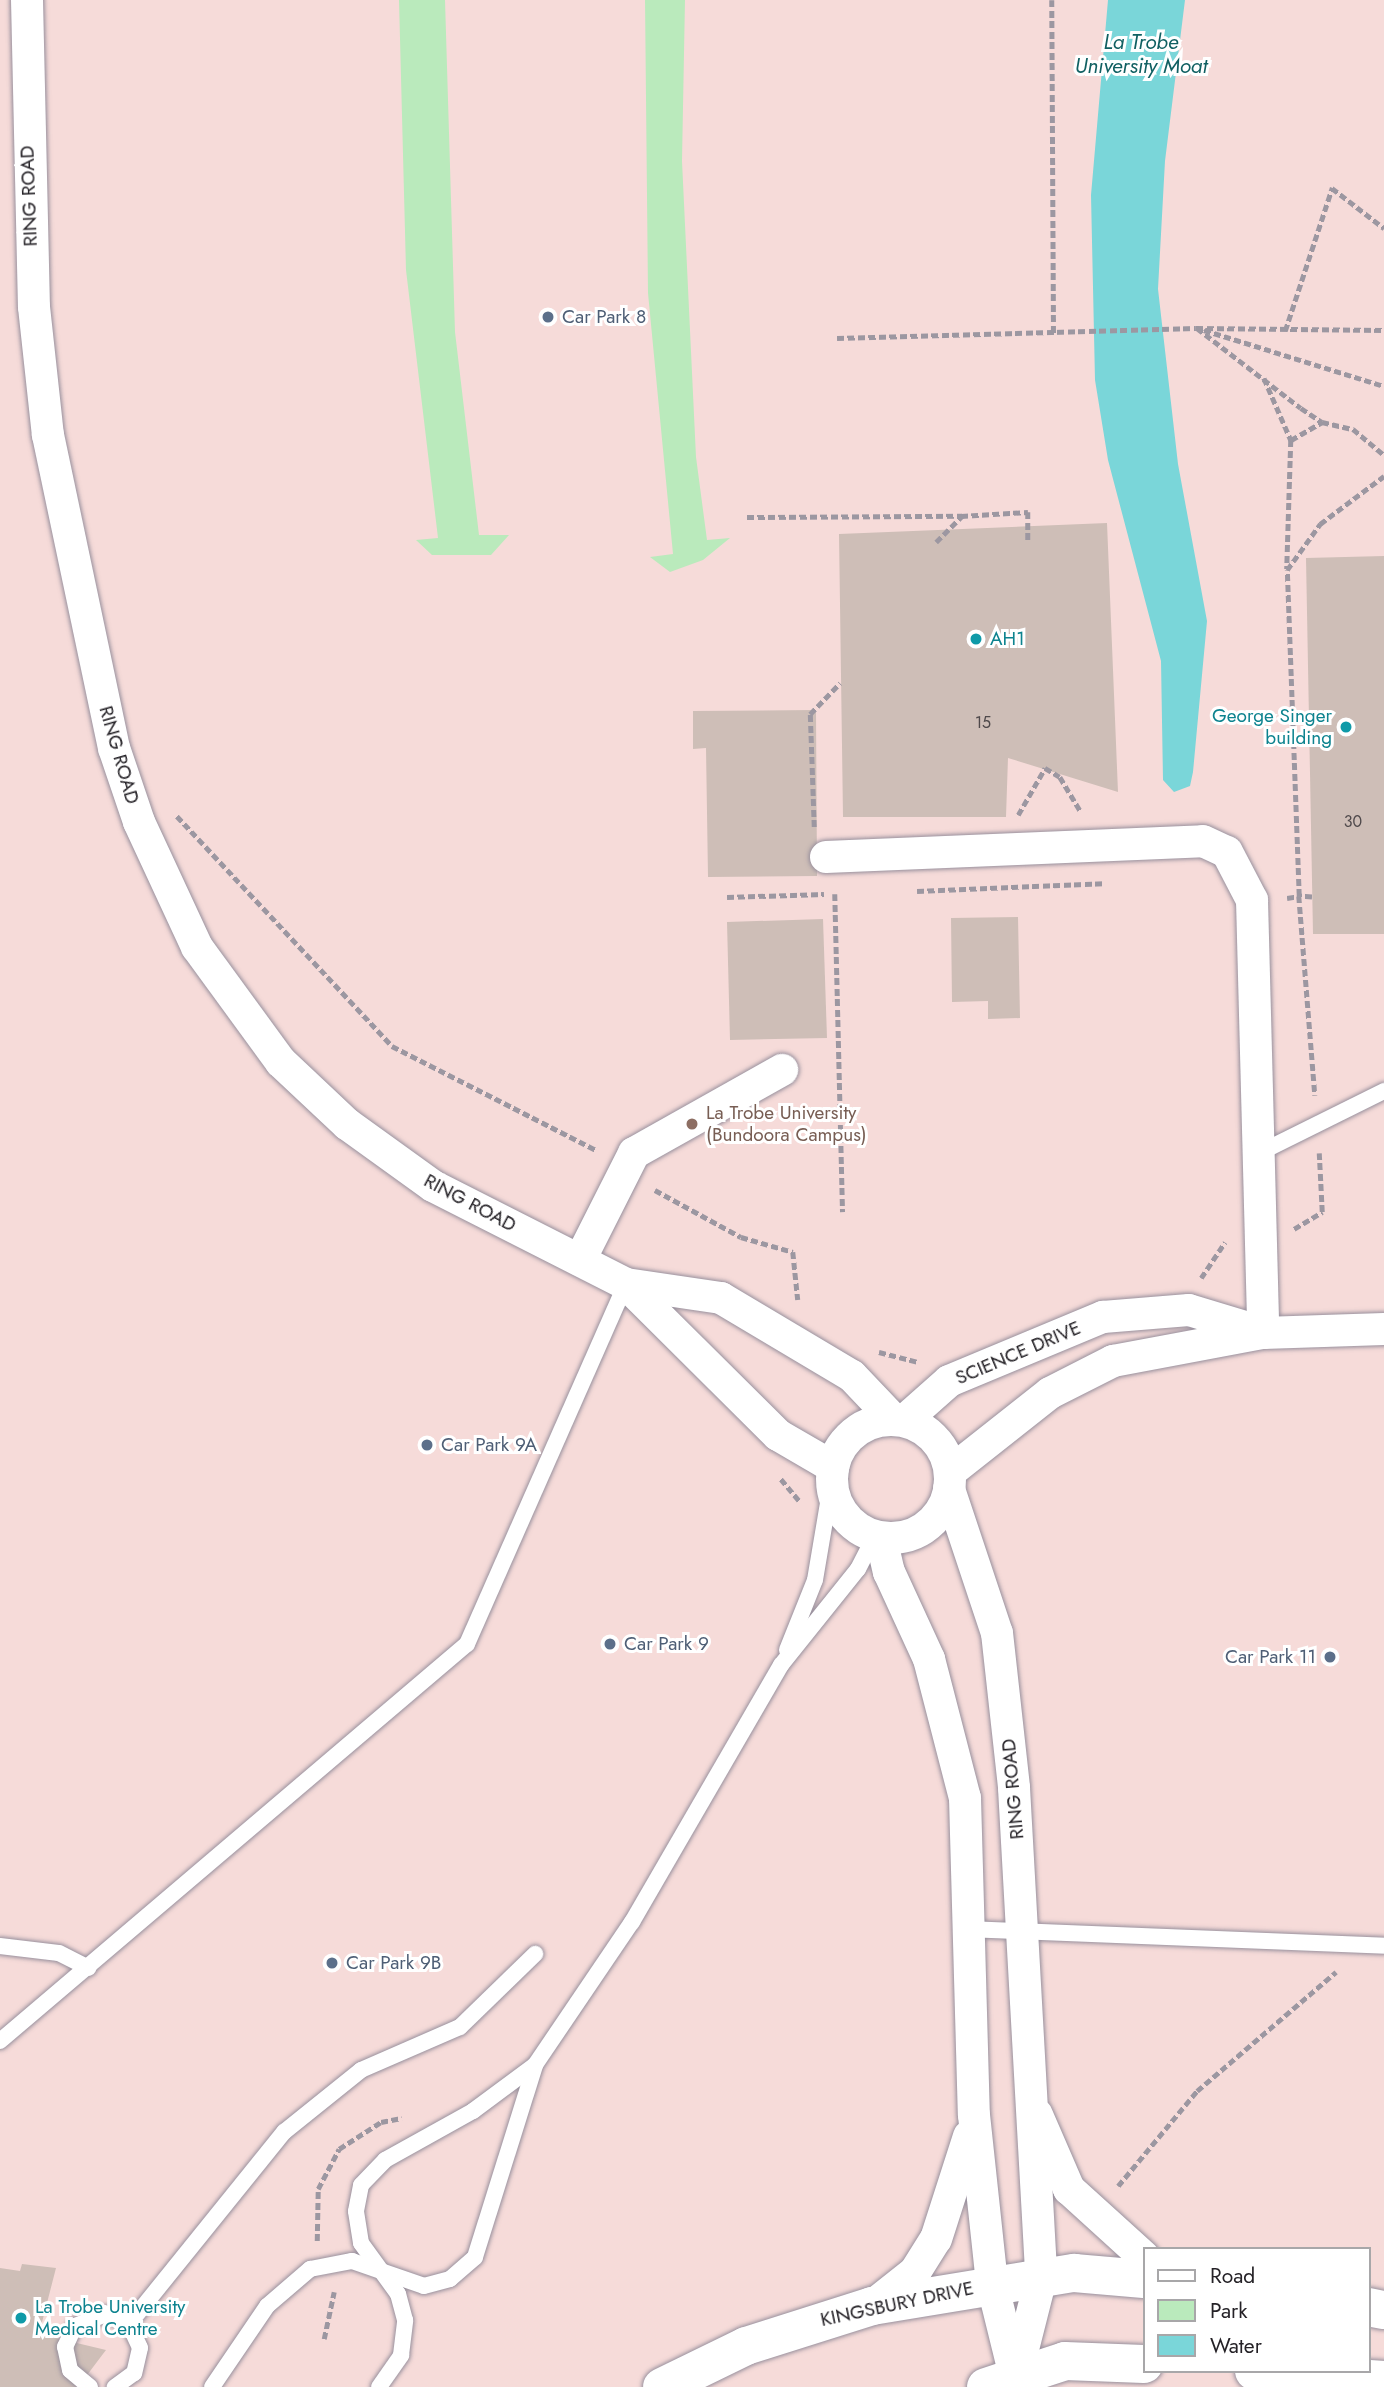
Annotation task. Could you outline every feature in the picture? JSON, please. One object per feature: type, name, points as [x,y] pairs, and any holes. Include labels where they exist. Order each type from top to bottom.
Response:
[{"type":"main road","name":"KINGSBURY DRIVE","points":[[662,2387],[746,2346],[872,2306],[992,2283],[1074,2273],[1142,2279]]},
{"type":"main road","points":[[1001,2382],[1065,2361],[1142,2364]]},
{"type":"main road","points":[[1283,2373],[1384,2380]]},
{"type":"street","name":"RING ROAD","points":[[27,0],[34,307],[48,435],[84,622],[114,748],[144,834],[197,947],[281,1062],[347,1124],[433,1186],[626,1284],[801,1453],[832,1473]]},
{"type":"street","points":[[819,858],[1203,841],[1227,852],[1252,900],[1258,1233],[1263,1333]]},
{"type":"street","points":[[580,1260],[622,1172],[634,1153],[782,1070]]},
{"type":"street","name":"RING ROAD","points":[[626,1284],[721,1298],[852,1376],[898,1420]]},
{"type":"street","name":"SCIENCE DRIVE","points":[[898,1420],[949,1381],[1103,1317],[1189,1310],[1263,1333]]},
{"type":"street","name":"SCIENCE DRIVE","points":[[1103,1317],[1114,1362]]},
{"type":"street","name":"SCIENCE DRIVE","points":[[950,1480],[1050,1393],[1114,1362],[1263,1333],[1384,1329]]},
{"type":"street","points":[[878,1537],[926,1528],[950,1480],[940,1445],[898,1420],[861,1427],[832,1473],[844,1515],[878,1537],[957,1751],[965,1798],[974,2115],[1001,2382]]},
{"type":"street","name":"RING ROAD","points":[[950,1480],[997,1633],[1024,1930],[1030,2098],[1041,2278],[1001,2382]]},
{"type":"street","name":"RING ROAD","points":[[1030,2098],[1069,2189],[1093,2216],[1142,2255]]},
{"type":"street","points":[[872,2306],[915,2272],[936,2239],[974,2115]]},
{"type":"lane","points":[[1257,1154],[1384,1091]]},
{"type":"lane","points":[[0,2041],[467,1644],[626,1284]]},
{"type":"lane","points":[[212,2387],[267,2306],[325,2264],[352,2261],[385,2275],[434,2284],[475,2257],[535,2065],[632,1922],[781,1665],[815,1580],[832,1473]]},
{"type":"lane","points":[[781,1665],[858,1569],[878,1537]]},
{"type":"lane","points":[[968,1929],[1384,1946]]},
{"type":"lane","points":[[0,1946],[59,1953],[88,1968]]},
{"type":"lane","points":[[129,2324],[284,2132],[361,2070],[468,2022],[535,1954]]},
{"type":"lane","points":[[379,2387],[401,2355],[405,2329],[403,2305],[358,2229],[357,2202],[366,2178],[535,2065]]},
{"type":"lane","points":[[90,2387],[70,2370],[68,2336],[96,2315],[129,2324]]},
{"type":"lane","points":[[115,2387],[139,2361],[129,2324]]},
{"type":"path","points":[[1052,0],[1054,333]]},
{"type":"path","points":[[1285,331],[1332,188],[1384,228]]},
{"type":"path","points":[[1196,328],[1262,374],[1322,422],[1353,429],[1384,454]]},
{"type":"path","points":[[1196,328],[1384,386]]},
{"type":"path","points":[[837,338],[1196,328],[1384,330]]},
{"type":"path","points":[[1190,1286],[1205,1275],[1230,1233],[1286,1233],[1322,1212],[1299,897],[1287,570],[1291,440],[1262,374]]},
{"type":"path","points":[[1291,440],[1322,422]]},
{"type":"path","points":[[1287,570],[1320,524],[1384,476]]},
{"type":"path","points":[[747,517],[961,516],[1028,512],[1028,542]]},
{"type":"path","points":[[936,542],[961,516]]},
{"type":"path","points":[[817,894],[819,858],[810,714],[840,683]]},
{"type":"path","points":[[1008,849],[1010,830],[1045,768],[1060,778],[1098,845]]},
{"type":"path","points":[[170,808],[392,1046],[602,1153],[622,1172],[741,1237],[793,1252],[796,1298],[807,1306]]},
{"type":"path","points":[[835,894],[843,1212]]},
{"type":"path","points":[[1252,900],[1312,897]]},
{"type":"path","points":[[875,1350],[896,1359],[933,1360]]},
{"type":"path","points":[[801,1453],[780,1478],[802,1512]]},
{"type":"path","points":[[1093,2216],[1197,2091],[1346,1965]]},
{"type":"path","points":[[324,2339],[335,2297],[315,2222],[323,2176],[353,2137],[406,2117]]},
{"type":"shaded area","name":"La Trobe University (Bundoora Campus)","points":[[0,0],[1384,0],[1384,2387],[0,2387]]},
{"type":"green space","points":[[399,0],[445,0],[455,332],[479,535],[509,535],[491,555],[432,555],[416,540],[438,538],[406,270]]},
{"type":"green space","points":[[645,0],[685,0],[682,161],[696,457],[707,540],[730,538],[703,560],[670,572],[650,557],[673,554],[648,293]]},
{"type":"water","name":"La Trobe University Moat","points":[[1108,0],[1185,0],[1165,161],[1158,289],[1178,464],[1207,621],[1193,772],[1190,786],[1174,792],[1163,780],[1161,661],[1108,460],[1095,380],[1091,195]]},
{"type":"building","name":"AH1","points":[[1107,523],[1118,792],[1008,758],[1006,817],[843,817],[839,534]]},
{"type":"building","name":"George Singer building","points":[[1384,556],[1384,934],[1313,934],[1306,558]]},
{"type":"building","points":[[816,710],[817,876],[708,877],[706,748],[693,749],[693,711]]},
{"type":"building","points":[[1018,917],[1020,1018],[988,1019],[988,1001],[952,1002],[951,918]]},
{"type":"building","points":[[823,919],[827,1038],[730,1040],[727,922]]},
{"type":"building","name":"La Trobe University Medical Centre","points":[[22,2264],[56,2268],[39,2334],[106,2350],[78,2387],[0,2387],[0,2268],[20,2271]]},
{"type":"place","name":"Car Park 8","points":[[548,317]]},
{"type":"place","name":"AH1","points":[[976,639]]},
{"type":"place","name":"George Singer building","points":[[1346,727]]},
{"type":"place","name":"La Trobe University (Bundoora Campus)","points":[[692,1124]]},
{"type":"place","name":"Car Park 9A","points":[[427,1445]]},
{"type":"place","name":"Car Park 9","points":[[610,1644]]},
{"type":"place","name":"Car Park 11","points":[[1330,1657]]},
{"type":"place","name":"Car Park 9B","points":[[332,1963]]},
{"type":"place","name":"La Trobe University Medical Centre","points":[[21,2318]]}]
